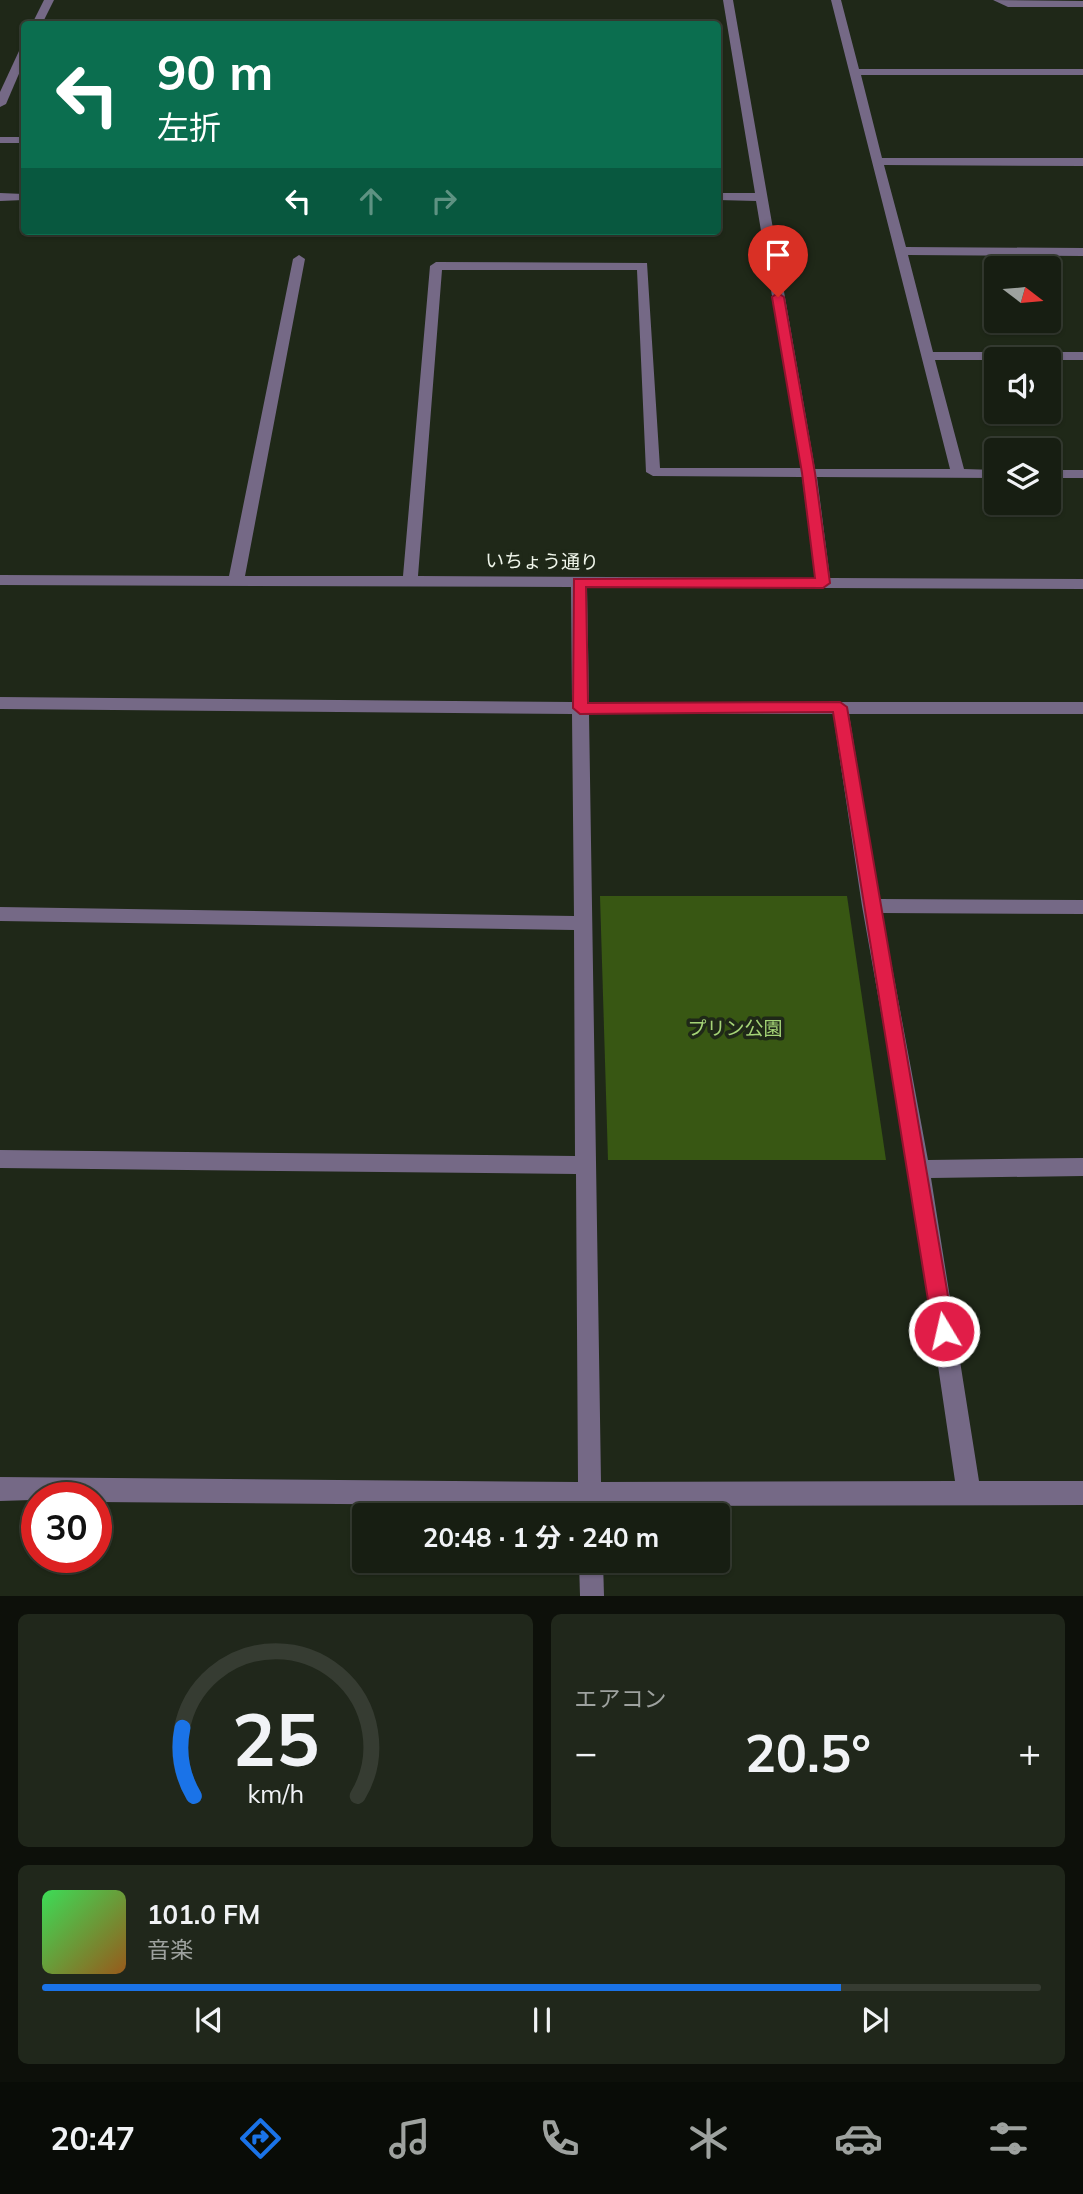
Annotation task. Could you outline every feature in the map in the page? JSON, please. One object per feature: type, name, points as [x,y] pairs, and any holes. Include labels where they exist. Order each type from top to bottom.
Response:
[{"type":"street","points":[[38,21],[49,0]]},
{"type":"street","points":[[728,0],[809,473],[823,583]]},
{"type":"street","points":[[836,0],[958,474]]},
{"type":"street","points":[[998,0],[1008,4],[1083,4]]},
{"type":"street","points":[[0,104],[21,61]]},
{"type":"street","points":[[855,72],[1083,72]]},
{"type":"street","points":[[0,139],[21,139]]},
{"type":"street","points":[[877,161],[1083,162]]},
{"type":"street","points":[[0,197],[21,197]]},
{"type":"street","points":[[721,197],[760,197]]},
{"type":"street","points":[[901,251],[1083,252]]},
{"type":"street","points":[[236,582],[299,259]]},
{"type":"street","points":[[410,581],[436,266],[643,266],[653,472],[984,474]]},
{"type":"street","points":[[928,356],[1083,356]]},
{"type":"street","points":[[1061,474],[1083,474]]},
{"type":"street","name":"いちょう通り","points":[[0,580],[1083,584]]},
{"type":"street","points":[[579,582],[589,1503]]},
{"type":"street","points":[[0,703],[580,708],[1083,708]]},
{"type":"street","points":[[840,707],[871,905],[919,1169],[968,1493]]},
{"type":"street","points":[[871,905],[1083,907]]},
{"type":"street","points":[[0,914],[583,923]]},
{"type":"street","points":[[0,1159],[584,1165]]},
{"type":"street","points":[[919,1169],[1083,1167]]},
{"type":"street","points":[[0,1489],[515,1503]]},
{"type":"street","points":[[652,1503],[968,1493],[1083,1493]]},
{"type":"street","points":[[591,1573],[592,1595]]},
{"type":"green space","name":"プリン公園","points":[[600,896],[847,896],[886,1160],[608,1160]]},
{"type":"route","points":[[778,297],[809,473],[823,583],[579,582],[580,708],[840,707],[944,1331]]}]
